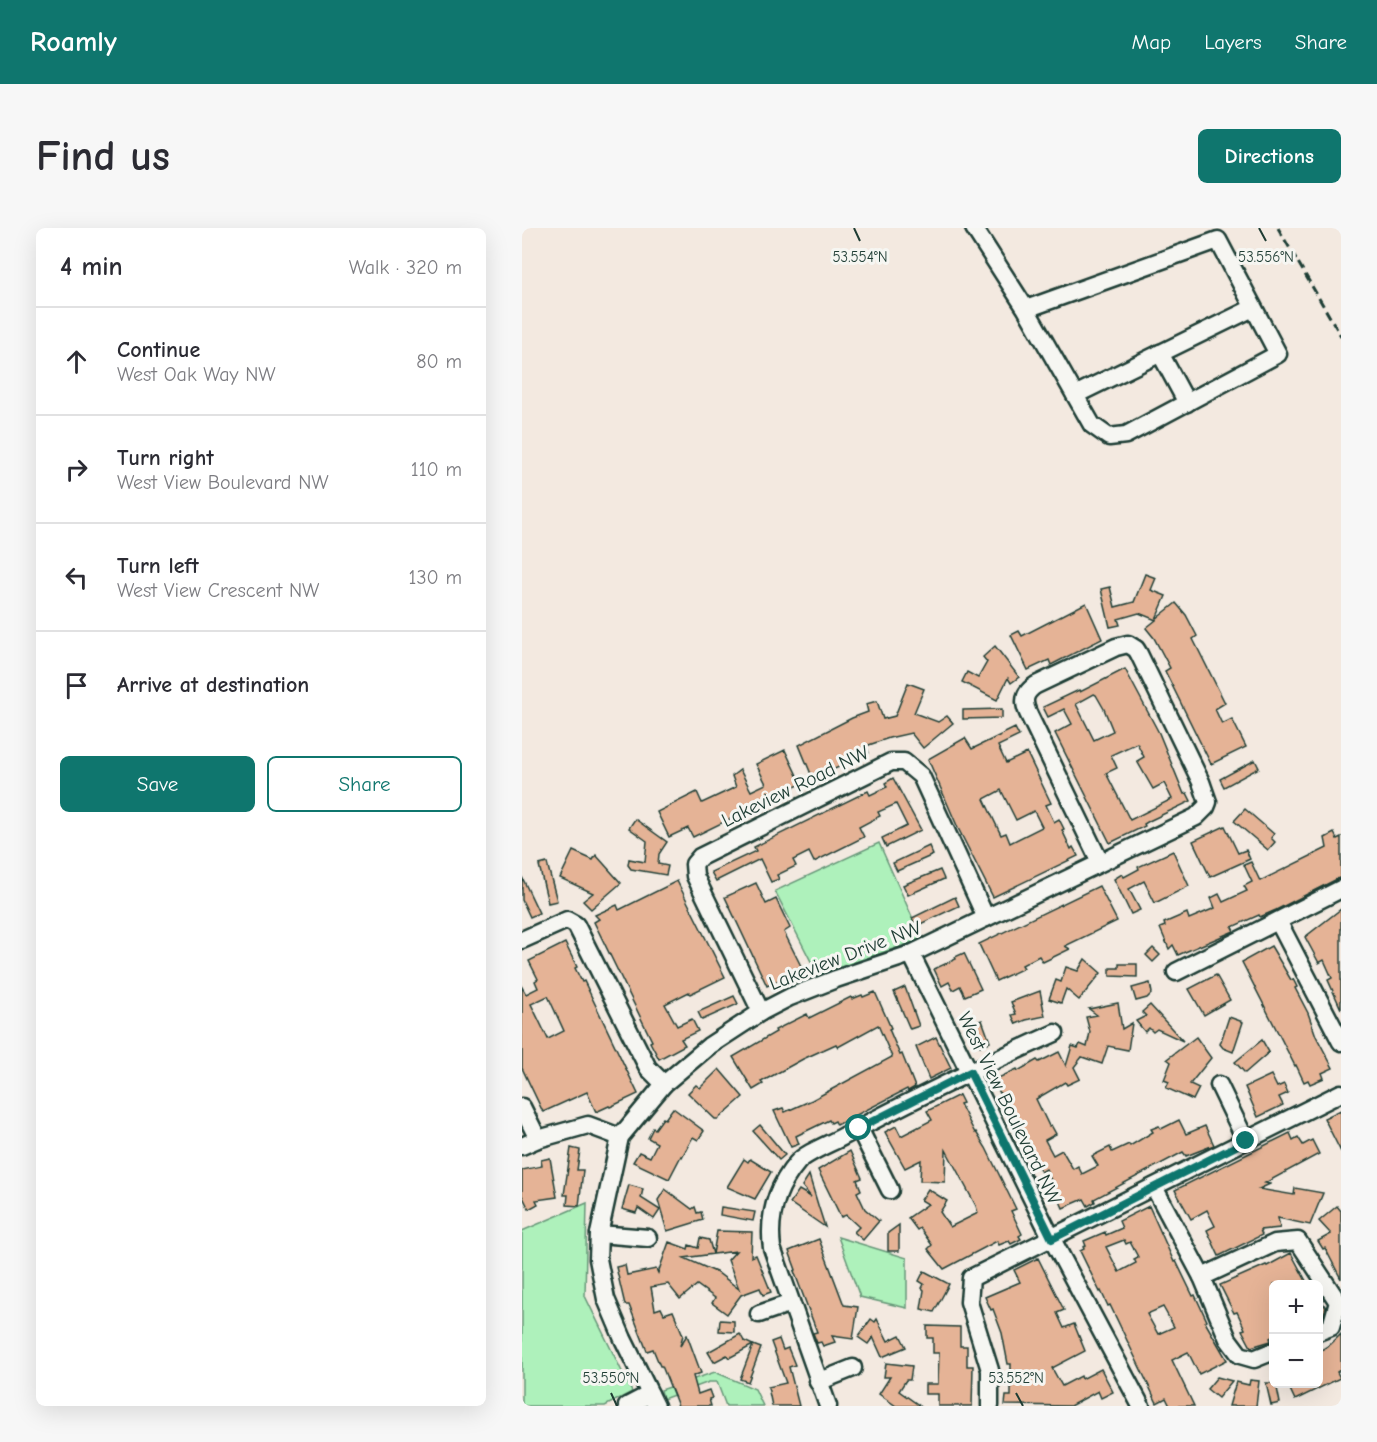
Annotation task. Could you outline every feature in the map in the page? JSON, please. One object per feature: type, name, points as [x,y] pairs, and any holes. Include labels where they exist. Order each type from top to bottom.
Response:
[{"type":"street","points":[[974,228],[1026,309],[1092,425],[1109,437],[1126,435],[1278,354],[1218,240],[1026,309]]},
{"type":"street","points":[[1075,395],[1253,308]]},
{"type":"street","points":[[1161,353],[1187,403]]},
{"type":"street","name":"Lakeview Drive NW","points":[[653,1400],[606,1299],[598,1259],[599,1234],[620,1137],[664,1084],[709,1046],[761,1012],[790,997],[836,979],[911,954],[1196,817],[1206,807],[1207,796],[1139,654],[1132,646],[1116,647],[1036,685],[1027,691],[1025,697],[1025,707],[1100,862]]},
{"type":"street","name":"Lakeview Road NW","points":[[761,1012],[695,876],[694,864],[700,857],[891,762],[904,762],[921,776],[986,918]]},
{"type":"street","points":[[1176,972],[1341,889]]},
{"type":"street","points":[[522,940],[567,920],[576,925],[648,1068],[664,1084]]},
{"type":"street","points":[[1278,921],[1341,1042]]},
{"type":"street","name":"West View Boulevard NW","points":[[911,954],[1052,1239],[1138,1405]]},
{"type":"street","points":[[828,1406],[772,1248],[771,1221],[777,1195],[798,1161],[970,1072],[1055,1033]]},
{"type":"street","points":[[1219,1085],[1246,1141]]},
{"type":"street","points":[[990,1406],[990,1370],[969,1302],[971,1278],[1341,1093]]},
{"type":"street","points":[[522,1107],[538,1139]]},
{"type":"street","points":[[522,1146],[538,1139],[588,1125],[620,1137]]},
{"type":"street","points":[[859,1128],[890,1190]]},
{"type":"street","points":[[1154,1187],[1202,1277],[1228,1339],[1240,1355],[1254,1359],[1269,1353]]},
{"type":"street","points":[[599,1234],[648,1238]]},
{"type":"street","points":[[1202,1277],[1275,1243],[1298,1240],[1338,1302],[1331,1327],[1323,1330]]},
{"type":"street","points":[[759,1314],[791,1303]]},
{"type":"street","points":[[819,1382],[853,1368]]},
{"type":"street","points":[[627,1406],[653,1400]]},
{"type":"green space","points":[[879,843],[922,939],[818,975],[775,891]]},
{"type":"green space","points":[[587,1203],[585,1296],[632,1392],[605,1406],[522,1406],[522,1231]]},
{"type":"green space","points":[[838,1237],[907,1258],[907,1308],[860,1297]]},
{"type":"green space","points":[[715,1372],[755,1389],[763,1406],[726,1406],[717,1382],[709,1382],[663,1399],[661,1390]]},
{"type":"building","points":[[1145,574],[1156,578],[1151,590],[1166,596],[1156,619],[1176,603],[1186,615],[1197,636],[1193,639],[1225,703],[1215,709],[1222,724],[1232,719],[1246,747],[1211,764],[1165,671],[1170,668],[1146,628],[1156,620],[1139,613],[1118,619],[1120,625],[1110,627],[1101,589],[1110,587],[1115,607],[1134,602]]},
{"type":"building","points":[[1086,603],[1102,639],[1051,665],[1049,660],[1028,670],[1011,635],[1019,631],[1022,636]]},
{"type":"building","points":[[995,646],[1019,677],[1011,683],[1008,678],[997,700],[962,682],[967,672],[978,678],[987,662],[983,657]]},
{"type":"building","points":[[1125,669],[1159,733],[1184,794],[1187,793],[1191,801],[1110,843],[1055,733],[1072,724],[1064,709],[1048,717],[1043,707],[1079,690],[1080,692]],"holes":[[[1094,694],[1104,709],[1113,731],[1094,740],[1076,704]],[[1137,743],[1144,757],[1137,761],[1153,789],[1164,783],[1172,799],[1130,820],[1106,773],[1117,768],[1111,755]]]},
{"type":"building","points":[[908,683],[924,689],[914,713],[938,722],[947,716],[953,723],[923,748],[911,733],[889,738],[866,746],[869,753],[813,779],[799,745],[868,712],[866,704],[877,701],[883,719],[895,716]]},
{"type":"building","points":[[1002,709],[1002,718],[963,719],[963,710]]},
{"type":"building","points":[[1015,728],[1019,736],[998,746],[1006,763],[1027,753],[1051,803],[1046,805],[1054,822],[1059,819],[1071,849],[1073,847],[1078,856],[993,897],[958,828],[928,759],[965,738],[972,749]],"holes":[[[1001,790],[1016,820],[1034,811],[1042,827],[1010,843],[1006,833],[1001,835],[984,799]]]},
{"type":"building","points":[[785,750],[801,784],[693,837],[688,828],[669,837],[657,812],[697,792],[702,803],[736,787],[732,776],[740,770],[751,791],[766,784],[756,764]]},
{"type":"building","points":[[1255,760],[1259,768],[1224,787],[1220,779]]},
{"type":"building","points":[[893,778],[921,830],[886,847],[882,838],[907,826],[896,804],[878,812],[880,816],[859,827],[864,837],[814,862],[809,852],[793,860],[796,866],[777,875],[779,879],[771,882],[760,859],[716,881],[711,872],[756,851],[754,847],[868,791],[870,795],[887,787],[885,783]]},
{"type":"building","points":[[1245,809],[1274,834],[1271,838],[1275,842],[1268,850],[1234,821]]},
{"type":"building","points":[[635,819],[667,842],[659,854],[658,864],[668,866],[666,875],[631,869],[628,865],[629,859],[645,862],[647,841],[629,828]]},
{"type":"building","points":[[1225,826],[1238,853],[1246,850],[1250,859],[1210,877],[1193,841]]},
{"type":"building","points":[[1334,833],[1337,839],[1341,837],[1341,877],[1276,910],[1232,927],[1234,931],[1178,955],[1173,945],[1169,949],[1160,928],[1165,926],[1164,923],[1187,913],[1189,919],[1215,908],[1211,898],[1219,894],[1223,902],[1247,891],[1244,886],[1252,882],[1244,865],[1251,862],[1260,881],[1327,848],[1325,838]]},
{"type":"building","points":[[929,846],[933,855],[897,871],[893,863]]},
{"type":"building","points":[[573,851],[593,860],[596,855],[621,883],[591,909],[583,901],[593,893],[560,878]]},
{"type":"building","points":[[1173,851],[1189,886],[1155,903],[1144,881],[1129,889],[1140,910],[1131,914],[1114,879],[1122,874],[1124,877],[1139,869],[1138,867]]},
{"type":"building","points":[[547,863],[557,901],[548,903],[539,865]]},
{"type":"building","points":[[940,870],[944,879],[908,895],[903,885]]},
{"type":"building","points":[[522,877],[539,913],[530,917],[522,900]]},
{"type":"building","points":[[677,881],[725,977],[665,1004],[677,1026],[692,1019],[698,1031],[681,1039],[685,1045],[659,1059],[594,922],[599,919],[595,915],[617,905],[619,910]]},
{"type":"building","points":[[756,883],[766,904],[776,899],[790,928],[784,932],[802,968],[797,970],[801,979],[790,984],[786,976],[767,986],[725,897]]},
{"type":"building","points":[[1099,886],[1117,921],[1065,946],[1070,949],[1043,962],[1039,956],[1022,965],[1024,968],[996,981],[979,944]]},
{"type":"building","points":[[955,897],[959,906],[916,926],[912,918]]},
{"type":"building","points":[[1341,909],[1341,1009],[1328,980],[1332,978],[1324,960],[1319,963],[1305,937]]},
{"type":"building","points":[[565,943],[577,967],[575,968],[582,982],[584,981],[638,1094],[596,1112],[587,1092],[543,1112],[522,1068],[522,987],[526,994],[538,988],[535,981],[538,979],[529,961]],"holes":[[[548,996],[564,1031],[548,1039],[531,1004]]]},
{"type":"building","points":[[1271,946],[1291,980],[1293,979],[1316,1036],[1333,1068],[1322,1073],[1324,1078],[1310,1084],[1308,1080],[1304,1082],[1295,1066],[1242,962]]},
{"type":"building","points":[[1153,948],[1160,955],[1153,962],[1146,955]]},
{"type":"building","points":[[964,953],[981,989],[965,996],[960,986],[953,990],[949,982],[942,986],[934,969]]},
{"type":"building","points":[[1085,959],[1101,973],[1079,1000],[1066,989],[1061,1003],[1049,999],[1056,980],[1061,982],[1066,967],[1078,971]]},
{"type":"building","points":[[1119,964],[1137,964],[1137,977],[1110,976],[1110,968],[1119,968]]},
{"type":"building","points":[[1216,975],[1230,1000],[1204,1015],[1189,989]]},
{"type":"building","points":[[1150,983],[1152,993],[1147,998],[1136,1001],[1132,988]]},
{"type":"building","points":[[905,987],[919,1026],[910,1029],[894,992]]},
{"type":"building","points":[[1040,991],[1045,1016],[1016,1024],[1012,1015],[1016,1014],[1011,1002]]},
{"type":"building","points":[[875,992],[915,1087],[837,1125],[835,1121],[831,1123],[829,1120],[796,1136],[799,1144],[791,1147],[774,1111],[783,1108],[785,1112],[812,1100],[892,1057],[878,1025],[838,1047],[836,1044],[803,1059],[761,1082],[763,1084],[753,1090],[733,1057],[776,1032],[775,1030],[807,1014],[809,1018],[851,997],[852,999],[862,995],[863,997]]},
{"type":"building","points":[[734,996],[738,1004],[702,1020],[698,1012]]},
{"type":"building","points":[[1118,1003],[1122,1029],[1132,1023],[1128,1050],[1108,1046],[1102,1064],[1082,1057],[1074,1067],[1080,1079],[1067,1085],[1065,1082],[1036,1099],[1049,1126],[1051,1125],[1056,1134],[1045,1140],[1053,1155],[1062,1150],[1073,1169],[1078,1166],[1082,1174],[1098,1166],[1092,1156],[1110,1147],[1112,1152],[1129,1144],[1130,1146],[1153,1132],[1151,1129],[1159,1126],[1161,1129],[1179,1120],[1186,1134],[1205,1126],[1214,1145],[1186,1156],[1183,1152],[1094,1199],[1095,1202],[1088,1206],[1084,1199],[1063,1208],[1046,1169],[1041,1172],[1022,1143],[994,1080],[1059,1052],[1066,1066],[1072,1046],[1078,1048],[1080,1044],[1087,1047],[1090,1032],[1086,1017],[1097,1015],[1089,1009]]},
{"type":"building","points":[[1150,1005],[1183,1041],[1157,1029],[1153,1032],[1149,1028],[1145,1032],[1136,1021],[1146,1016],[1142,1012]]},
{"type":"building","points":[[1229,1017],[1243,1022],[1233,1052],[1223,1048],[1220,1044]]},
{"type":"building","points":[[982,1020],[990,1042],[980,1046],[969,1025]]},
{"type":"building","points":[[936,1037],[951,1068],[929,1079],[916,1047]]},
{"type":"building","points":[[1196,1037],[1211,1058],[1190,1084],[1199,1088],[1193,1100],[1166,1088],[1169,1082],[1164,1080],[1171,1062],[1167,1059]]},
{"type":"building","points":[[1262,1040],[1269,1052],[1245,1073],[1235,1062]]},
{"type":"building","points":[[719,1069],[743,1097],[718,1119],[715,1119],[688,1093],[696,1085],[700,1088]]},
{"type":"building","points":[[1271,1075],[1277,1087],[1284,1084],[1288,1093],[1279,1097],[1283,1105],[1258,1117],[1245,1087]]},
{"type":"building","points":[[959,1095],[963,1103],[960,1104],[975,1133],[986,1148],[1016,1209],[1011,1211],[1022,1234],[1019,1236],[1021,1239],[1011,1244],[1009,1241],[999,1245],[997,1241],[944,1269],[928,1249],[932,1245],[920,1228],[917,1230],[908,1218],[928,1204],[921,1200],[928,1189],[947,1201],[940,1212],[950,1227],[978,1213],[976,1206],[946,1150],[945,1182],[920,1181],[921,1160],[905,1168],[885,1132],[896,1126],[901,1136],[932,1120],[927,1111]]},
{"type":"building","points":[[673,1108],[704,1131],[698,1140],[693,1137],[669,1179],[633,1162],[639,1152],[650,1157],[657,1143],[648,1138],[653,1128],[655,1129],[663,1118],[665,1119]]},
{"type":"building","points":[[1341,1110],[1341,1152],[1324,1118]]},
{"type":"building","points":[[760,1125],[785,1155],[779,1160],[753,1131]]},
{"type":"building","points":[[1290,1133],[1293,1140],[1298,1137],[1303,1145],[1312,1140],[1319,1154],[1265,1183],[1270,1184],[1259,1189],[1294,1195],[1295,1188],[1323,1193],[1310,1225],[1278,1218],[1280,1228],[1260,1230],[1262,1235],[1219,1256],[1207,1230],[1215,1226],[1207,1210],[1191,1219],[1175,1190]]},
{"type":"building","points":[[571,1148],[580,1150],[577,1170],[583,1170],[579,1206],[567,1205],[568,1195],[564,1195]]},
{"type":"building","points":[[850,1151],[862,1178],[857,1180],[861,1190],[857,1192],[865,1209],[879,1221],[863,1240],[854,1232],[859,1227],[846,1215],[841,1217],[818,1170]]},
{"type":"building","points":[[550,1158],[557,1197],[536,1200],[538,1204],[529,1209],[522,1195],[522,1170],[542,1166],[541,1160]]},
{"type":"building","points":[[744,1159],[748,1162],[750,1159],[771,1172],[755,1199],[727,1187]]},
{"type":"building","points":[[809,1175],[825,1227],[790,1203],[799,1190],[811,1197],[802,1186]]},
{"type":"building","points":[[629,1185],[643,1189],[641,1198],[660,1210],[654,1219],[638,1208],[636,1213],[622,1209]]},
{"type":"building","points":[[665,1189],[692,1209],[695,1207],[697,1213],[701,1212],[703,1220],[667,1231],[658,1200]]},
{"type":"building","points":[[1149,1206],[1174,1262],[1176,1261],[1193,1296],[1195,1295],[1207,1321],[1205,1322],[1227,1360],[1199,1374],[1188,1352],[1172,1360],[1194,1406],[1170,1406],[1166,1398],[1157,1403],[1110,1305],[1108,1306],[1100,1292],[1080,1251],[1086,1246],[1084,1241],[1122,1228],[1119,1221]],"holes":[[[1124,1240],[1126,1244],[1130,1242],[1138,1257],[1134,1259],[1136,1263],[1119,1272],[1106,1247]],[[1163,1307],[1174,1327],[1158,1334],[1147,1314]]]},
{"type":"building","points":[[1337,1206],[1341,1211],[1341,1279],[1325,1248],[1323,1249],[1318,1241],[1331,1234],[1319,1221]]},
{"type":"building","points":[[721,1207],[755,1212],[753,1221],[720,1215]]},
{"type":"building","points":[[899,1225],[899,1251],[888,1251],[888,1233]]},
{"type":"building","points":[[717,1231],[752,1232],[751,1257],[756,1255],[771,1292],[763,1295],[760,1288],[741,1295],[727,1314],[712,1303],[715,1298],[697,1285],[680,1299],[668,1284],[651,1287],[655,1310],[661,1308],[664,1314],[673,1311],[683,1335],[680,1346],[687,1335],[701,1373],[693,1376],[698,1394],[709,1390],[712,1398],[709,1399],[711,1406],[678,1406],[662,1366],[653,1349],[647,1351],[629,1305],[625,1305],[616,1267],[625,1265],[627,1275],[656,1269],[658,1273],[669,1242],[688,1249],[689,1245],[698,1248],[700,1238],[709,1240],[713,1254]],"holes":[[[736,1251],[728,1260],[739,1289],[718,1273],[684,1258]]]},
{"type":"building","points":[[819,1239],[844,1305],[858,1307],[853,1339],[832,1336],[835,1342],[823,1346],[821,1342],[817,1343],[813,1333],[817,1332],[794,1271],[796,1270],[789,1251]]},
{"type":"building","points":[[1291,1253],[1305,1280],[1269,1280],[1269,1342],[1251,1347],[1242,1330],[1245,1329],[1237,1312],[1234,1313],[1220,1285],[1267,1266]]},
{"type":"building","points":[[1038,1258],[1064,1310],[1057,1313],[1064,1328],[1074,1324],[1085,1351],[1052,1368],[1062,1386],[1101,1369],[1113,1392],[1101,1398],[1098,1391],[1070,1406],[1005,1405],[1006,1396],[1011,1396],[1011,1364],[1008,1364],[1002,1333],[993,1309],[991,1310],[985,1297],[1020,1282],[1014,1270]]},
{"type":"building","points":[[924,1271],[949,1284],[934,1312],[921,1309],[924,1284],[919,1281]]},
{"type":"building","points":[[871,1319],[875,1322],[877,1319],[888,1341],[900,1335],[906,1347],[882,1357],[873,1337],[868,1344],[858,1337]]},
{"type":"building","points":[[720,1320],[734,1321],[734,1332],[719,1331]]},
{"type":"building","points":[[927,1326],[960,1327],[960,1346],[967,1346],[967,1366],[973,1366],[972,1406],[938,1406],[938,1394],[925,1394],[925,1384],[938,1384],[939,1353],[933,1353],[933,1338],[927,1338]]},
{"type":"building","points":[[740,1334],[744,1341],[753,1345],[729,1358],[727,1355],[714,1362],[708,1352]]},
{"type":"building","points":[[1341,1334],[1341,1369],[1337,1372],[1340,1378],[1323,1386],[1323,1349]]},
{"type":"building","points":[[779,1339],[783,1350],[788,1348],[795,1365],[789,1367],[799,1406],[772,1406],[768,1387],[786,1383],[771,1342]]},
{"type":"building","points":[[753,1345],[761,1348],[748,1382],[740,1379]]},
{"type":"building","points":[[886,1363],[912,1366],[910,1380],[906,1380],[899,1391],[920,1406],[896,1406],[879,1394],[890,1377],[884,1377]]},
{"type":"building","points":[[1217,1377],[1232,1381],[1218,1398],[1207,1389]]},
{"type":"building","points":[[1250,1380],[1259,1381],[1256,1406],[1229,1406],[1236,1382],[1249,1385]]},
{"type":"building","points":[[1266,1383],[1269,1383],[1269,1388],[1277,1388],[1280,1403],[1271,1405]]},
{"type":"building","points":[[1289,1388],[1320,1388],[1295,1400]]},
{"type":"railway","points":[[1278,228],[1341,336]]},
{"type":"route","points":[[859,1128],[970,1072],[1052,1239],[1246,1141]]}]
